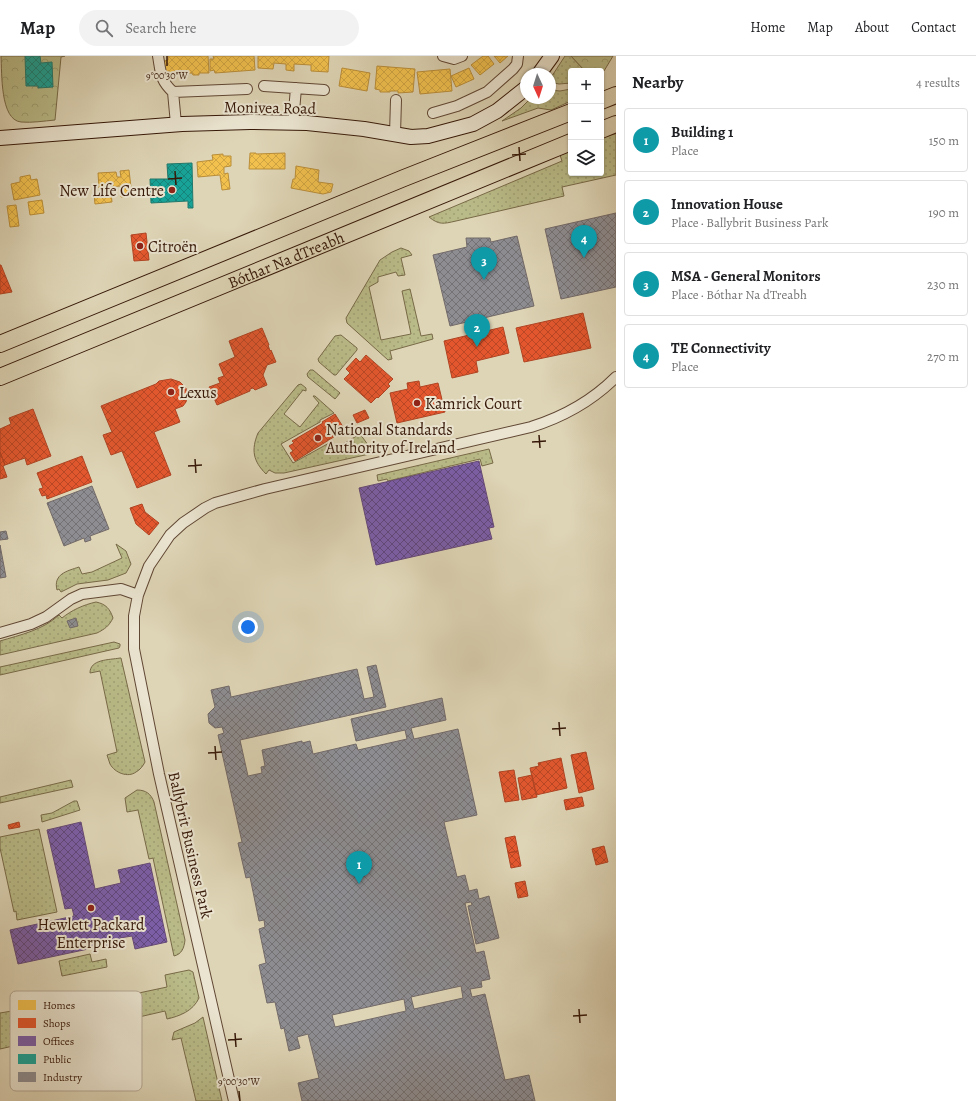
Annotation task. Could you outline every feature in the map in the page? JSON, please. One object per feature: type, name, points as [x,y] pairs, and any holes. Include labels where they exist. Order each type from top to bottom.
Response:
[{"type":"highway","points":[[604,100],[616,95]]},
{"type":"highway","name":"Bóthar Na dTreabh","points":[[0,344],[404,178],[568,113]]},
{"type":"highway","points":[[604,129],[616,124]]},
{"type":"highway","name":"Bóthar Na dTreabh","points":[[0,377],[568,143]]},
{"type":"main road","points":[[543,68],[552,56]]},
{"type":"main road","name":"Monivea Road","points":[[0,138],[176,124],[293,123],[364,129],[411,137],[428,136],[473,124],[497,111],[520,93]]},
{"type":"street","points":[[158,56],[164,84],[173,92],[176,124]]},
{"type":"street","points":[[443,56],[454,59],[462,56]]},
{"type":"street","points":[[433,113],[457,106],[487,92],[513,69],[517,64],[518,56]]},
{"type":"street","points":[[264,86],[324,90]]},
{"type":"street","points":[[293,123],[296,88]]},
{"type":"street","points":[[173,92],[246,89]]},
{"type":"street","points":[[395,134],[396,100]]},
{"type":"street","name":"Ballybrit Business Park","points":[[234,1101],[145,709],[133,643],[134,616],[138,595],[149,566],[170,535],[183,523],[204,508],[215,503],[265,489],[544,423],[574,409],[602,390],[616,377]]},
{"type":"street","points":[[0,634],[31,624],[71,599],[82,594],[121,589],[138,595]]},
{"type":"green space","points":[[1,56],[65,56],[61,57],[55,120],[21,122],[14,119],[9,113],[6,105],[2,84]]},
{"type":"green space","points":[[565,56],[571,56],[582,68],[568,68],[568,83],[559,84],[556,83],[556,70]]},
{"type":"green space","points":[[571,56],[613,56],[604,71],[604,68],[582,68]]},
{"type":"green space","points":[[568,90],[568,102],[551,110],[538,108],[502,121],[525,104],[556,104],[556,91]]},
{"type":"green space","points":[[616,132],[616,175],[562,187],[564,196],[452,222],[439,223],[429,217],[562,161],[560,155],[568,152],[568,176],[604,176],[604,137]]},
{"type":"green space","points":[[401,248],[409,251],[412,255],[401,258],[405,275],[398,276],[396,272],[378,277],[378,282],[369,287],[381,340],[411,334],[402,291],[410,289],[421,336],[432,334],[433,339],[390,351],[392,359],[388,360],[347,323],[346,318],[380,260]]},
{"type":"green space","points":[[341,335],[357,348],[357,350],[336,375],[334,375],[319,362],[318,359],[335,336]]},
{"type":"green space","points":[[310,370],[313,370],[340,393],[335,399],[308,377],[307,374]]},
{"type":"green space","points":[[301,384],[306,388],[306,391],[303,390],[284,414],[300,427],[319,403],[313,396],[315,396],[334,413],[281,444],[293,463],[331,442],[333,447],[336,448],[360,434],[374,453],[284,473],[275,473],[269,470],[266,474],[258,464],[254,455],[254,445],[258,433],[298,385]]},
{"type":"green space","points":[[489,449],[493,463],[482,466],[480,459],[388,481],[387,479],[378,481],[377,475]]},
{"type":"green space","points":[[116,544],[126,551],[131,564],[126,573],[108,580],[77,584],[61,592],[59,589],[57,590],[57,580],[66,572],[79,567],[82,574],[92,572],[122,558]]},
{"type":"green space","points":[[96,602],[107,607],[113,618],[105,629],[100,632],[0,655],[0,641],[39,628],[46,625],[59,615],[62,618],[78,608]]},
{"type":"green space","points":[[114,642],[120,644],[119,648],[0,675],[0,667]]},
{"type":"green space","points":[[121,658],[145,762],[139,770],[129,775],[118,772],[110,764],[107,755],[117,752],[100,671],[90,673],[93,665],[101,661]]},
{"type":"green space","points":[[71,780],[73,787],[0,803],[0,797]]},
{"type":"green space","points":[[137,790],[148,793],[154,802],[185,940],[182,950],[179,954],[174,956],[153,858],[149,859],[138,810],[127,812],[125,798]]},
{"type":"green space","points":[[74,801],[77,801],[80,810],[42,822],[41,815],[52,813]]},
{"type":"green space","points":[[39,829],[57,912],[17,920],[0,848],[0,837]]},
{"type":"green space","points":[[90,954],[92,962],[106,959],[107,967],[62,976],[59,961]]},
{"type":"green space","points":[[189,970],[193,972],[199,998],[190,1010],[177,1016],[167,1019],[165,1011],[142,1016],[142,992],[167,987],[165,975]]},
{"type":"green space","points":[[10,1011],[10,1047],[0,1049],[0,1013]]},
{"type":"green space","points":[[203,1017],[222,1101],[196,1101],[181,1038],[172,1040],[174,1032],[195,1023]]},
{"type":"building: Homes","points":[[168,56],[208,56],[209,73],[199,73],[199,75],[193,75],[192,73],[169,74],[169,71],[165,72],[164,61],[168,60]]},
{"type":"building: Homes","points":[[213,56],[254,56],[255,70],[215,73],[214,70],[210,71],[210,59],[214,59]]},
{"type":"building: Homes","points":[[258,56],[329,56],[328,72],[311,71],[311,65],[294,64],[294,71],[286,70],[286,64],[274,63],[273,69],[258,68]]},
{"type":"building: Homes","points":[[483,56],[488,56],[494,64],[480,75],[471,65]]},
{"type":"building: Homes","points":[[494,56],[508,56],[500,63]]},
{"type":"building: Homes","points":[[377,66],[415,69],[413,92],[380,92],[380,90],[375,89]]},
{"type":"building: Homes","points":[[342,68],[370,73],[367,91],[339,86]]},
{"type":"building: Homes","points":[[469,68],[474,79],[456,87],[451,76]]},
{"type":"building: Homes","points":[[450,69],[452,91],[420,94],[417,72]]},
{"type":"building: Homes","points":[[250,153],[285,153],[285,169],[249,169]]},
{"type":"building: Homes","points":[[223,154],[223,156],[231,156],[231,166],[224,167],[224,174],[228,173],[230,189],[222,190],[220,175],[198,177],[197,162],[213,160],[212,155]]},
{"type":"building: Homes","points":[[296,166],[319,170],[318,182],[333,184],[331,192],[323,194],[291,188],[293,179],[295,179]]},
{"type":"building: Homes","points":[[129,170],[132,196],[121,197],[120,186],[99,188],[98,173],[116,172],[117,177],[121,177],[120,171]]},
{"type":"building: Homes","points":[[30,175],[31,180],[37,179],[40,195],[14,200],[11,184],[20,182],[20,177]]},
{"type":"building: Homes","points":[[111,193],[112,202],[95,204],[94,195]]},
{"type":"building: Homes","points":[[42,200],[44,213],[30,215],[28,202]]},
{"type":"building: Homes","points":[[16,205],[19,226],[10,227],[7,206]]},
{"type":"building: Shops","points":[[146,233],[149,260],[134,261],[131,235]]},
{"type":"building: Shops","points":[[1,265],[12,292],[0,294]]},
{"type":"building: Shops","points":[[583,313],[591,348],[524,362],[516,328]]},
{"type":"building: Shops","points":[[503,327],[509,353],[476,361],[478,372],[452,378],[444,341]]},
{"type":"building: Shops","points":[[262,328],[270,351],[271,350],[276,362],[267,365],[263,375],[267,385],[255,390],[253,388],[250,389],[250,391],[217,405],[209,387],[220,383],[218,378],[224,376],[219,364],[235,357],[229,341]]},
{"type":"building: Shops","points":[[366,355],[393,379],[388,384],[390,386],[371,403],[344,379],[350,373],[346,369],[356,358],[360,362]]},
{"type":"building: Shops","points":[[171,379],[180,382],[186,388],[186,402],[183,406],[175,409],[180,422],[154,432],[171,475],[137,488],[122,451],[111,455],[103,435],[112,432],[101,406],[156,384],[159,381]]},
{"type":"building: Shops","name":"Kamrick Court","points":[[419,381],[420,387],[438,383],[445,412],[397,423],[390,393],[408,389],[407,383]]},
{"type":"building: Shops","points":[[33,409],[51,456],[27,465],[25,458],[5,465],[0,452],[0,429],[11,424],[9,418]]},
{"type":"building: Shops","points":[[365,410],[369,418],[357,423],[353,415]]},
{"type":"building: Shops","points":[[335,414],[345,430],[295,461],[290,453],[293,451],[289,446],[294,443],[292,441],[323,423],[322,422]]},
{"type":"building: Shops","points":[[0,452],[5,465],[3,466],[7,477],[0,479]]},
{"type":"building: Shops","points":[[82,456],[92,482],[47,499],[46,495],[42,496],[39,489],[43,488],[37,473]]},
{"type":"building: Shops","points":[[142,504],[145,512],[159,523],[149,535],[136,524],[130,508]]},
{"type":"building: Shops","points":[[586,752],[594,789],[579,793],[571,755]]},
{"type":"building: Shops","points":[[561,758],[567,788],[536,795],[530,768],[539,766],[538,763]]},
{"type":"building: Shops","points":[[514,770],[519,800],[505,802],[499,772]]},
{"type":"building: Shops","points":[[532,775],[537,797],[522,800],[518,778]]},
{"type":"building: Shops","points":[[582,797],[584,806],[566,810],[564,800]]},
{"type":"building: Shops","points":[[19,822],[20,827],[9,829],[8,825]]},
{"type":"building: Shops","points":[[515,836],[518,851],[508,853],[505,838]]},
{"type":"building: Shops","points":[[604,846],[608,862],[596,865],[592,849]]},
{"type":"building: Shops","points":[[518,851],[521,866],[511,868],[508,853]]},
{"type":"building: Shops","points":[[525,881],[528,896],[518,898],[515,883]]},
{"type":"building: Offices","points":[[479,461],[494,527],[489,528],[492,539],[376,565],[359,488]]},
{"type":"building: Offices","points":[[81,822],[95,889],[121,883],[118,870],[150,863],[167,942],[135,949],[132,936],[120,938],[121,942],[18,964],[10,930],[74,916],[72,908],[65,909],[47,830]]},
{"type":"building: Public","points":[[25,56],[40,56],[41,63],[52,62],[53,87],[38,88],[38,86],[26,86]]},
{"type":"building: Public","name":"New Life Centre","points":[[192,163],[193,208],[188,208],[188,201],[151,203],[150,179],[168,179],[167,164]]},
{"type":"building: Industry","points":[[616,213],[616,287],[561,299],[545,229]]},
{"type":"building: Industry","points":[[517,236],[534,306],[450,326],[433,255],[467,247],[466,238],[490,238],[491,242]]},
{"type":"building: Industry","points":[[92,486],[109,529],[90,536],[91,540],[85,542],[84,538],[64,546],[47,503]]},
{"type":"building: Industry","points":[[6,531],[8,539],[0,540],[0,532]]},
{"type":"building: Industry","points":[[0,545],[6,577],[0,578]]},
{"type":"building: Industry","points":[[76,618],[78,626],[70,628],[67,621]]},
{"type":"building: Industry","points":[[376,665],[386,707],[240,740],[248,776],[262,773],[261,767],[265,766],[262,750],[302,741],[302,743],[310,741],[313,754],[356,744],[358,750],[407,739],[405,730],[356,741],[351,719],[442,698],[446,720],[411,728],[414,739],[458,729],[477,815],[444,822],[457,877],[465,875],[469,891],[477,889],[479,899],[489,896],[499,938],[476,944],[468,906],[472,905],[471,902],[465,903],[476,953],[484,951],[490,979],[481,981],[482,987],[470,989],[472,997],[485,994],[505,1080],[529,1075],[535,1101],[302,1101],[298,1083],[319,1078],[308,1034],[297,1037],[300,1048],[289,1051],[284,1028],[281,1029],[275,1002],[267,1003],[259,965],[266,963],[259,929],[265,927],[264,920],[259,921],[250,877],[246,878],[238,843],[242,842],[218,735],[224,733],[222,727],[215,728],[209,723],[208,714],[215,707],[211,690],[229,686],[231,697],[357,669],[364,699],[374,697],[367,667]],"holes":[[[461,986],[463,998],[414,1009],[411,997]],[[404,999],[406,1011],[335,1027],[332,1015]]]},
{"type":"place","name":"New Life Centre","points":[[172,190]]},
{"type":"place","name":"Citroën","points":[[140,246]]},
{"type":"place","name":"TE Connectivity","points":[[584,258]]},
{"type":"place","name":"MSA - General Monitors","points":[[484,280]]},
{"type":"place","name":"Innovation House","points":[[477,347]]},
{"type":"place","name":"Lexus","points":[[171,392]]},
{"type":"place","name":"Kamrick Court","points":[[417,403]]},
{"type":"place","name":"National Standards Authority of Ireland","points":[[318,438]]},
{"type":"place","name":"Building 1","points":[[359,884]]},
{"type":"place","name":"Hewlett Packard Enterprise","points":[[91,908]]}]
